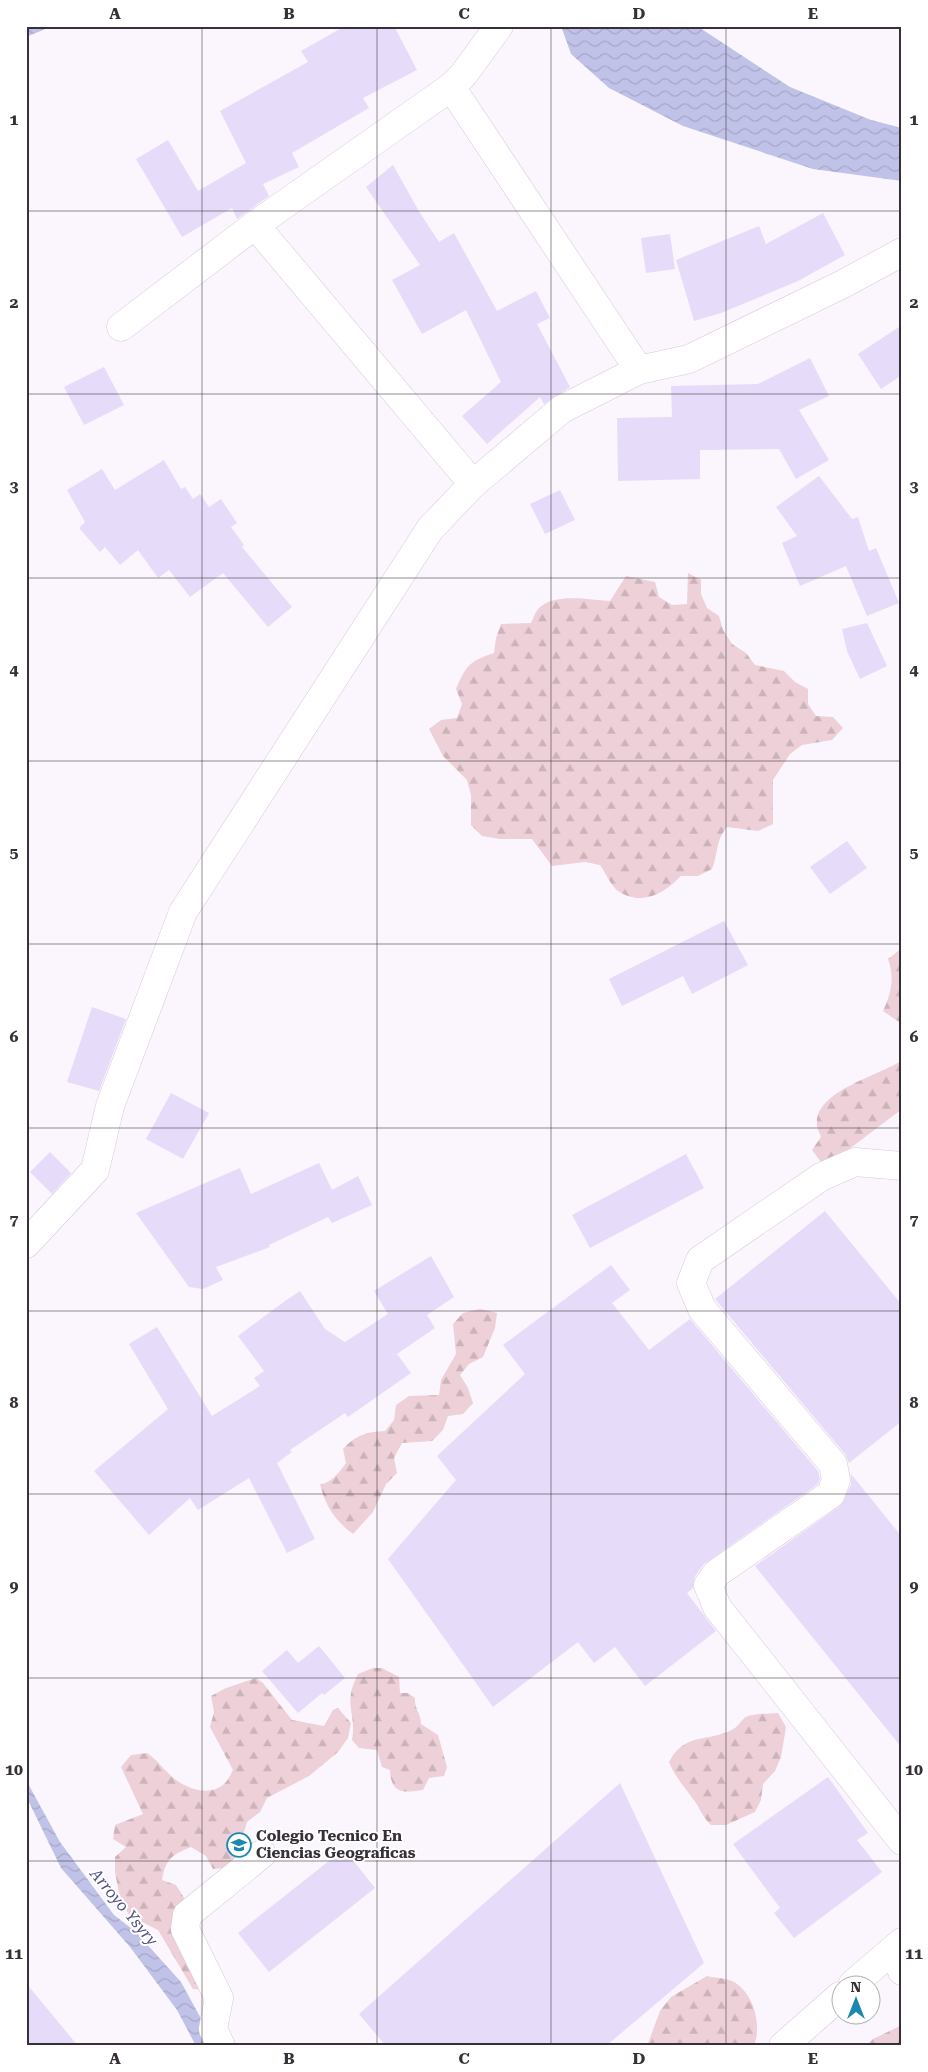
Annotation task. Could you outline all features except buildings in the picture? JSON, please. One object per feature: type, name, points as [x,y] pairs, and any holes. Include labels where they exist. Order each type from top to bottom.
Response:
[{"type":"main road","points":[[121,327],[255,225],[451,87],[464,74],[499,26]]},
{"type":"main road","points":[[451,87],[639,370]]},
{"type":"main road","points":[[255,225],[473,484]]},
{"type":"main road","points":[[26,1244],[95,1170],[110,1106],[183,912],[430,529],[473,484],[562,410],[639,370],[689,359],[843,284],[902,252]]},
{"type":"main road","points":[[902,1166],[855,1162],[821,1177],[700,1260],[691,1284],[702,1308],[833,1464],[836,1480],[831,1494],[718,1573],[708,1585],[718,1607],[902,1841]]},
{"type":"main road","points":[[221,2046],[213,2029],[219,1998],[185,1929],[185,1920],[187,1915],[262,1854]]},
{"type":"main road","points":[[868,1974],[899,1954]]},
{"type":"main road","points":[[784,2046],[830,2005]]},
{"type":"green space","points":[[688,573],[701,580],[701,594],[707,608],[719,616],[723,630],[732,644],[746,653],[755,665],[784,671],[795,682],[808,689],[808,704],[816,716],[833,717],[843,728],[832,740],[802,745],[790,754],[773,780],[773,824],[758,831],[727,827],[719,842],[712,869],[698,876],[681,876],[668,888],[644,898],[627,896],[615,889],[600,865],[585,862],[552,866],[532,839],[500,839],[482,836],[471,825],[471,795],[467,780],[443,756],[429,729],[441,720],[457,718],[462,704],[456,689],[470,665],[494,653],[496,638],[501,624],[531,623],[538,609],[553,600],[572,598],[610,601],[626,576],[655,582],[659,597],[672,605],[687,604]]},
{"type":"green space","points":[[902,948],[902,1024],[883,1011],[892,979],[888,959]]},
{"type":"green space","points":[[902,1060],[902,1109],[836,1159],[821,1162],[812,1150],[821,1137],[817,1122],[820,1111],[827,1101],[839,1092]]},
{"type":"green space","points":[[480,1309],[497,1313],[495,1328],[483,1357],[469,1364],[460,1375],[468,1388],[473,1403],[463,1414],[448,1416],[443,1430],[432,1441],[402,1443],[394,1458],[397,1473],[386,1484],[373,1512],[353,1534],[341,1524],[332,1512],[320,1484],[328,1482],[346,1463],[343,1449],[352,1440],[367,1433],[385,1431],[394,1420],[396,1405],[409,1396],[439,1395],[441,1380],[456,1354],[453,1324],[463,1313]]},
{"type":"green space","points":[[373,1668],[382,1668],[399,1677],[400,1693],[408,1693],[415,1698],[421,1724],[438,1735],[447,1767],[444,1776],[429,1778],[423,1790],[410,1792],[396,1788],[391,1778],[390,1770],[382,1767],[377,1750],[359,1748],[352,1740],[353,1722],[350,1701],[353,1685],[358,1674]]},
{"type":"green space","points":[[256,1678],[263,1683],[292,1720],[324,1726],[333,1710],[338,1708],[351,1723],[348,1738],[338,1752],[309,1776],[267,1798],[260,1812],[247,1822],[238,1852],[230,1867],[213,1869],[206,1856],[191,1847],[179,1852],[168,1862],[162,1880],[176,1885],[183,1896],[208,1944],[222,1981],[209,1990],[193,1989],[158,1930],[130,1916],[121,1903],[115,1872],[115,1857],[126,1847],[113,1839],[115,1825],[143,1814],[121,1767],[131,1755],[147,1753],[174,1779],[188,1787],[204,1791],[219,1788],[226,1782],[233,1770],[210,1727],[214,1712],[211,1696],[226,1688]]},
{"type":"green space","points":[[778,1713],[786,1727],[781,1757],[775,1771],[763,1784],[761,1800],[755,1812],[726,1825],[711,1825],[677,1777],[669,1762],[683,1745],[690,1741],[725,1733],[735,1728],[749,1716]]},
{"type":"green space","points":[[707,1976],[734,1982],[747,1994],[756,2020],[757,2029],[754,2046],[647,2046],[660,2011],[671,1997]]},
{"type":"green space","points":[[902,2025],[902,2046],[866,2046],[873,2039]]},
{"type":"water","points":[[26,26],[52,26],[26,37]]},
{"type":"water","points":[[561,26],[697,26],[790,87],[871,120],[902,128],[902,181],[813,169],[683,126],[609,88],[571,54]]},
{"type":"water","points":[[26,1780],[60,1842],[114,1915],[136,1932],[181,1982],[216,2046],[196,2046],[177,2010],[130,1947],[61,1868],[26,1796]]},
{"type":"place","name":"Colegio Tecnico En Ciencias Geograficas","points":[[239,1845]]},
{"type":"water label","name":"Arroyo Ysyry","points":[[124,1907]]}]
